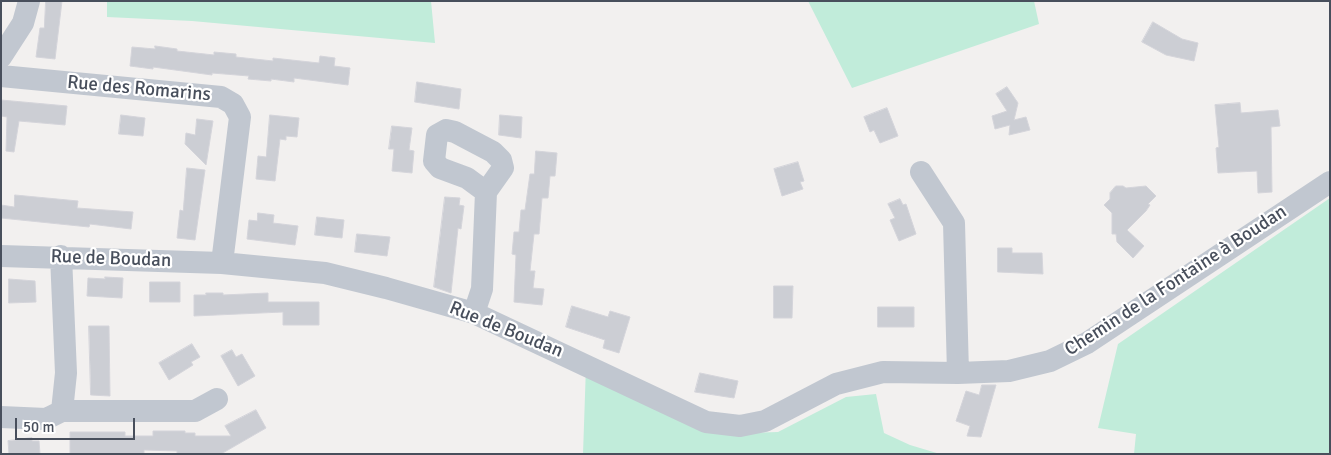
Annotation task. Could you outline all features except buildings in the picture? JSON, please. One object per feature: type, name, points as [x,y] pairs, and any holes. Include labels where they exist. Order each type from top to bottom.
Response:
[{"type":"street","points":[[1,57],[23,23],[29,1]]},
{"type":"street","name":"Rue des Romarins","points":[[1,76],[221,97],[233,104],[240,117],[222,262]]},
{"type":"street","points":[[921,172],[954,223],[958,373]]},
{"type":"street","name":"Chemin de la Fontaine à Boudan","points":[[958,373],[1009,371],[1050,361],[1087,343],[1330,182]]},
{"type":"street","points":[[474,313],[482,289],[486,192]]},
{"type":"street","name":"Rue de Boudan","points":[[1,256],[61,256],[222,262],[325,273],[474,313],[706,422],[740,426],[765,421],[836,384],[882,372],[958,373]]},
{"type":"street","points":[[61,256],[66,373],[62,411]]},
{"type":"street","points":[[1,417],[46,419],[62,411],[195,411],[217,399]]},
{"type":"green space","points":[[107,1],[431,1],[435,43],[192,21],[107,17]]},
{"type":"green space","points":[[808,1],[1034,1],[1039,24],[852,88]]},
{"type":"green space","points":[[1330,198],[1330,454],[1134,454],[1136,434],[1098,428],[1118,344]]},
{"type":"green space","points":[[586,366],[717,434],[778,432],[846,397],[876,394],[884,433],[910,445],[940,454],[583,454]]}]
